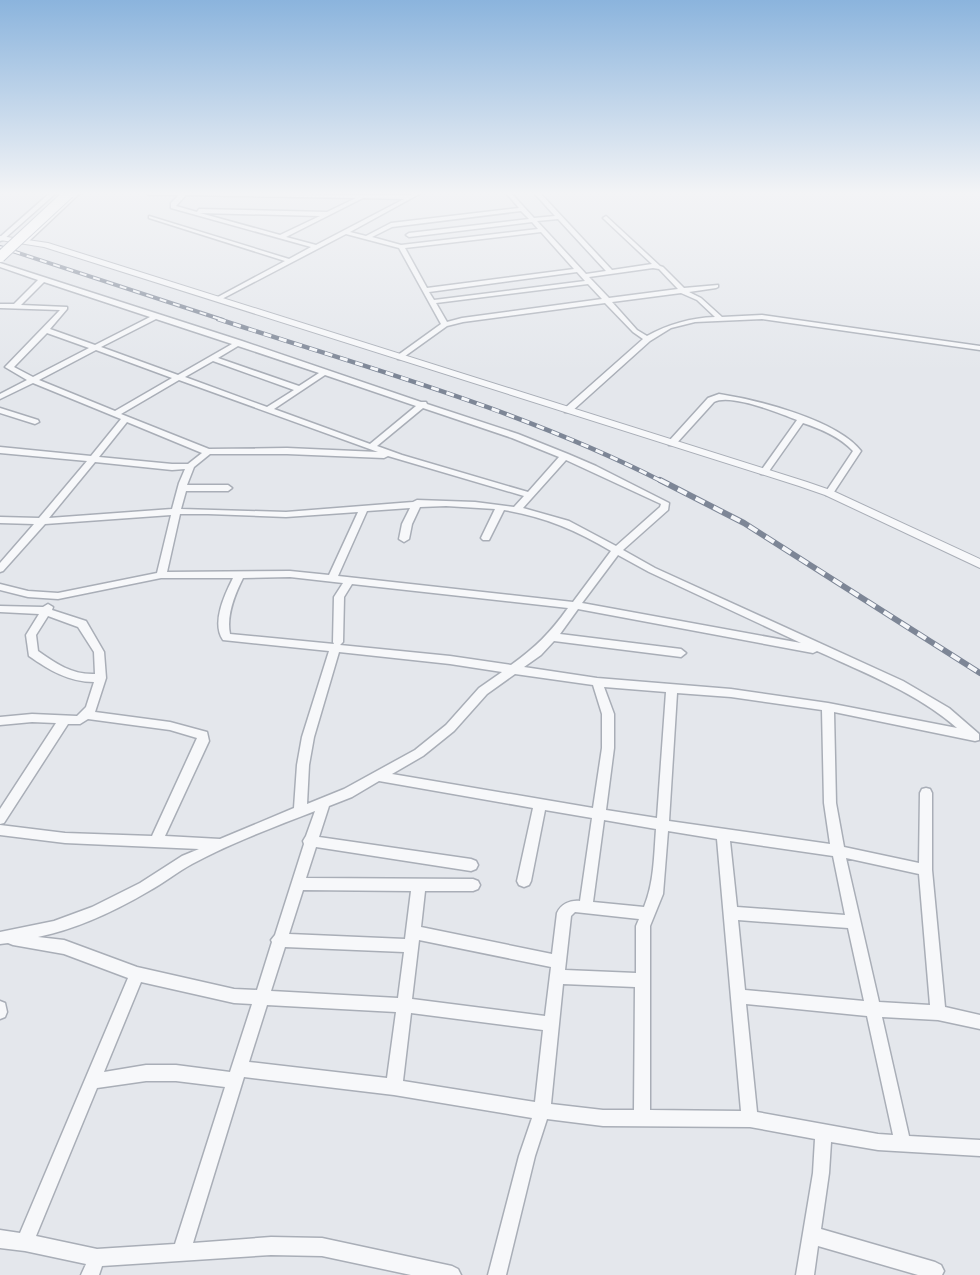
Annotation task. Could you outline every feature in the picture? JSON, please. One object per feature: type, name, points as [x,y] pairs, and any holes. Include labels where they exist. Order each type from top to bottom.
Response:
[{"type":"street","points":[[69,252],[829,493],[980,564]]},
{"type":"street","points":[[263,252],[290,261]]},
{"type":"street","points":[[218,299],[306,252]]},
{"type":"street","points":[[404,252],[445,325]]},
{"type":"street","points":[[562,252],[635,332],[647,339]]},
{"type":"street","points":[[592,252],[610,272]]},
{"type":"street","points":[[642,252],[682,291],[699,299],[719,317]]},
{"type":"street","points":[[0,265],[423,404],[564,456],[665,503],[661,513],[616,551],[573,605],[552,637],[537,652],[483,691],[450,728],[419,753],[348,793],[324,801],[187,860],[145,887],[97,911],[54,927],[4,938]]},
{"type":"street","points":[[426,290],[657,267]]},
{"type":"street","points":[[16,306],[44,279]]},
{"type":"street","points":[[432,302],[590,282]]},
{"type":"street","points":[[401,357],[445,325],[474,318],[716,286]]},
{"type":"street","points":[[0,306],[66,308],[9,367],[32,380],[208,452],[346,452],[399,457]]},
{"type":"street","points":[[0,397],[157,316]]},
{"type":"street","points":[[568,410],[647,339],[680,322],[719,317],[762,317],[980,348]]},
{"type":"street","points":[[46,330],[399,457],[529,495]]},
{"type":"street","points":[[115,414],[239,343]]},
{"type":"street","points":[[212,358],[299,389]]},
{"type":"street","points":[[268,410],[324,373]]},
{"type":"street","points":[[672,443],[711,400],[719,396],[802,419],[837,432],[854,444],[856,455],[829,493]]},
{"type":"street","points":[[372,446],[423,404]]},
{"type":"street","points":[[0,410],[35,422]]},
{"type":"street","points":[[0,569],[42,523],[126,418]]},
{"type":"street","points":[[764,472],[802,419]]},
{"type":"street","points":[[0,450],[172,467],[190,466]]},
{"type":"street","points":[[161,575],[182,488],[190,466],[208,452]]},
{"type":"street","points":[[517,509],[564,456]]},
{"type":"street","points":[[182,488],[228,488]]},
{"type":"street","points":[[0,520],[42,523],[196,511],[296,514],[417,503],[517,509],[579,527],[598,537],[616,551],[923,697],[978,738]]},
{"type":"street","points":[[404,539],[406,524],[417,503]]},
{"type":"street","points":[[332,579],[364,507]]},
{"type":"street","points":[[486,538],[500,508]]},
{"type":"street","points":[[0,587],[28,594],[58,596],[161,575],[274,574],[573,605],[834,654]]},
{"type":"street","points":[[239,576],[230,594],[224,615],[224,633],[227,637],[337,646],[512,668],[597,682],[731,693],[828,707],[942,728],[978,738]]},
{"type":"street","points":[[300,812],[303,765],[308,737],[337,646],[339,597],[349,581]]},
{"type":"street","points":[[58,596],[45,611],[31,635],[33,653],[70,676],[83,680],[101,678]]},
{"type":"street","points":[[0,609],[45,611],[82,624],[99,652],[101,678],[87,715],[80,720],[32,718],[0,721]]},
{"type":"street","points":[[552,637],[681,653]]},
{"type":"street","points":[[586,907],[609,725],[608,714],[597,682]]},
{"type":"street","points":[[642,1117],[643,927],[646,914],[656,894],[672,688]]},
{"type":"street","points":[[828,707],[830,802],[838,851],[903,1144]]},
{"type":"street","points":[[87,715],[170,726],[203,735],[203,741],[156,843]]},
{"type":"street","points":[[0,819],[64,721]]},
{"type":"street","points":[[380,777],[723,835],[838,851],[925,870]]},
{"type":"street","points":[[926,793],[925,870],[938,1012]]},
{"type":"street","points":[[181,1252],[262,999],[309,841],[324,801]]},
{"type":"street","points":[[524,881],[540,804]]},
{"type":"street","points":[[0,830],[65,838],[221,844]]},
{"type":"street","points":[[723,835],[750,1119]]},
{"type":"street","points":[[309,841],[471,865]]},
{"type":"street","points":[[297,884],[473,885]]},
{"type":"street","points":[[394,1087],[419,884]]},
{"type":"street","points":[[497,1275],[527,1156],[542,1111],[564,913],[573,906],[646,914]]},
{"type":"street","points":[[732,913],[852,922]]},
{"type":"street","points":[[4,938],[82,951],[137,974],[234,996],[404,1005],[552,1024]]},
{"type":"street","points":[[278,940],[412,939],[558,969],[641,980]]},
{"type":"street","points":[[25,1242],[137,974]]},
{"type":"street","points":[[740,996],[872,1010],[938,1012],[980,1022]]},
{"type":"street","points":[[93,1081],[146,1072],[238,1075],[394,1087],[542,1111],[603,1118],[750,1119],[824,1133],[903,1144],[980,1148]]},
{"type":"street","points":[[805,1275],[824,1133]]},
{"type":"street","points":[[812,1235],[935,1271]]},
{"type":"street","points":[[0,1239],[25,1242],[93,1267],[181,1252],[271,1246],[322,1247],[452,1275]]},
{"type":"railway","points":[[17,252],[223,320]]},
{"type":"railway","points":[[218,319],[388,373],[500,412],[610,456],[663,482]]},
{"type":"railway","points":[[660,480],[744,523],[980,673]]}]
